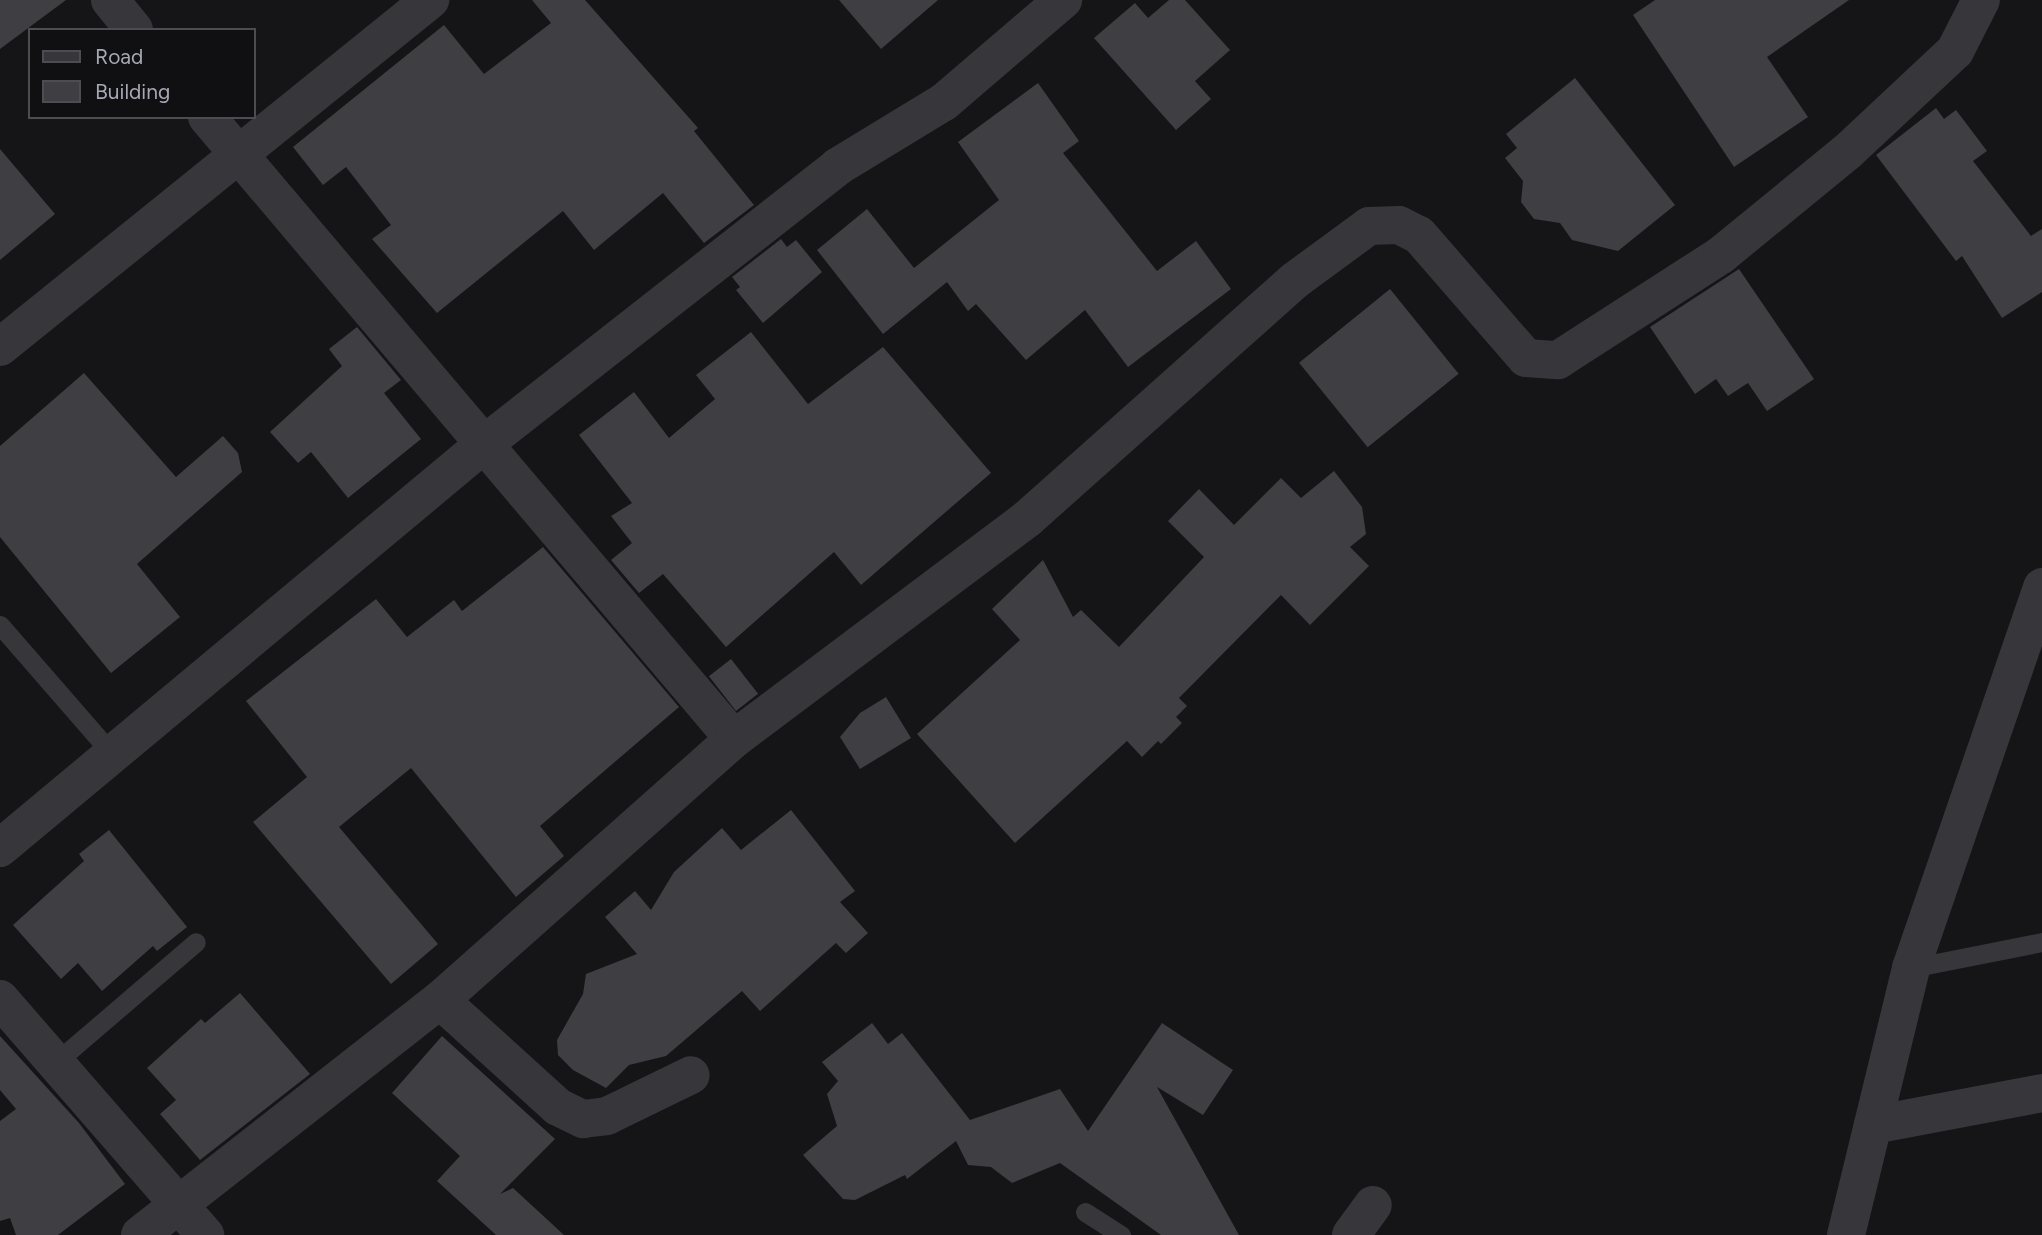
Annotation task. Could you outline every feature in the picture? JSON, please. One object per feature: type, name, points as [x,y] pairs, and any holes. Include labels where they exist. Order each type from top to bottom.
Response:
[{"type":"street","points":[[110,0],[132,28]]},
{"type":"street","points":[[0,347],[430,0]]},
{"type":"street","points":[[0,848],[483,445],[837,167],[944,102],[1063,0]]},
{"type":"street","points":[[140,1235],[440,1000],[734,739],[1027,519],[1294,281],[1369,226],[1399,225],[1419,235],[1526,358],[1559,360],[1721,255],[1847,152],[1955,51],[1981,0]]},
{"type":"street","points":[[209,119],[734,739]]},
{"type":"street","points":[[1846,1235],[1911,968],[2042,587]]},
{"type":"street","points":[[0,999],[180,1203],[205,1235]]},
{"type":"street","points":[[440,1000],[558,1107],[583,1119],[607,1116],[691,1075]]},
{"type":"street","points":[[1873,1125],[2042,1093]]},
{"type":"lane","points":[[0,625],[112,754]]},
{"type":"lane","points":[[56,1062],[196,942]]},
{"type":"lane","points":[[1911,968],[2042,942]]},
{"type":"lane","points":[[1085,1212],[1121,1235]]},
{"type":"building","points":[[0,0],[66,0],[28,28],[0,49]]},
{"type":"building","points":[[532,0],[585,0],[698,128],[694,131],[754,205],[704,243],[663,193],[594,250],[563,211],[437,313],[372,239],[391,225],[346,167],[323,185],[293,147],[444,25],[484,74],[551,23]]},
{"type":"building","points":[[839,0],[938,0],[881,49]]},
{"type":"building","points":[[1169,0],[1185,0],[1230,50],[1195,81],[1211,99],[1176,130],[1094,38],[1135,3],[1148,18]]},
{"type":"building","points":[[1655,0],[1849,0],[1767,57],[1808,117],[1734,167],[1633,15]]},
{"type":"building","points":[[1575,78],[1675,205],[1618,251],[1572,240],[1560,223],[1534,219],[1521,202],[1523,181],[1505,158],[1517,148],[1506,134]]},
{"type":"building","points":[[1038,83],[1079,141],[1063,153],[1157,271],[1196,241],[1231,289],[1128,367],[1085,310],[1026,360],[976,304],[968,311],[947,282],[883,334],[817,250],[867,209],[914,268],[999,200],[958,142]]},
{"type":"building","points":[[1936,108],[1944,119],[1956,110],[1987,151],[1973,161],[2031,236],[2042,229],[2042,292],[2002,318],[1962,256],[1956,261],[1876,155]]},
{"type":"building","points":[[0,149],[55,214],[0,260]]},
{"type":"building","points":[[781,239],[787,247],[796,240],[822,272],[763,323],[736,290],[740,287],[732,277]]},
{"type":"building","points":[[1739,269],[1814,379],[1767,411],[1748,383],[1728,396],[1716,379],[1695,394],[1650,327]]},
{"type":"building","points":[[1390,289],[1459,374],[1368,447],[1299,363]]},
{"type":"building","points":[[357,327],[401,380],[384,393],[421,439],[348,498],[311,452],[298,463],[270,432],[342,366],[329,349]]},
{"type":"building","points":[[751,332],[808,404],[883,347],[991,473],[861,585],[834,552],[726,647],[663,574],[639,593],[611,560],[632,543],[611,516],[632,503],[579,435],[634,392],[669,438],[715,399],[696,375]]},
{"type":"building","points":[[84,373],[176,477],[223,436],[238,453],[242,472],[137,564],[180,617],[111,673],[0,537],[0,446]]},
{"type":"building","points":[[1334,471],[1362,507],[1366,534],[1350,547],[1369,566],[1310,625],[1281,595],[1179,698],[1187,706],[1176,717],[1182,723],[1161,744],[1158,741],[1142,757],[1127,741],[1015,843],[917,734],[1020,640],[992,609],[1043,560],[1073,617],[1081,610],[1119,647],[1204,557],[1168,521],[1199,489],[1234,525],[1281,478],[1301,498]]},
{"type":"building","points":[[543,547],[679,707],[540,826],[564,856],[516,897],[411,768],[339,827],[438,944],[391,984],[253,822],[307,777],[246,701],[376,599],[407,637],[454,600],[462,611]]},
{"type":"building","points":[[731,659],[758,694],[736,711],[709,676]]},
{"type":"building","points":[[886,697],[911,738],[860,769],[840,737],[860,713]]},
{"type":"building","points":[[791,810],[855,891],[840,902],[868,933],[846,953],[836,943],[760,1011],[742,991],[666,1056],[629,1065],[606,1088],[573,1070],[558,1055],[557,1040],[583,994],[586,974],[637,954],[605,917],[635,891],[651,910],[674,872],[722,828],[741,850]]},
{"type":"building","points":[[109,830],[187,927],[157,951],[153,946],[102,991],[78,963],[61,979],[13,925],[84,861],[79,854]]},
{"type":"building","points":[[240,993],[310,1074],[200,1160],[160,1114],[176,1100],[147,1068],[201,1019],[205,1023]]},
{"type":"building","points":[[872,1023],[888,1044],[902,1033],[970,1120],[1060,1089],[1088,1131],[1162,1023],[1233,1070],[1203,1115],[1157,1087],[1239,1235],[1161,1235],[1060,1163],[1012,1183],[991,1167],[968,1165],[956,1141],[907,1179],[905,1175],[855,1200],[843,1199],[803,1155],[837,1126],[827,1094],[838,1081],[822,1062]]},
{"type":"building","points":[[0,1036],[79,1123],[125,1184],[58,1235],[16,1235],[10,1218],[0,1221],[0,1121],[16,1109],[0,1090]]},
{"type":"building","points":[[442,1036],[555,1139],[500,1194],[513,1188],[564,1235],[496,1235],[437,1181],[460,1156],[392,1093]]}]
